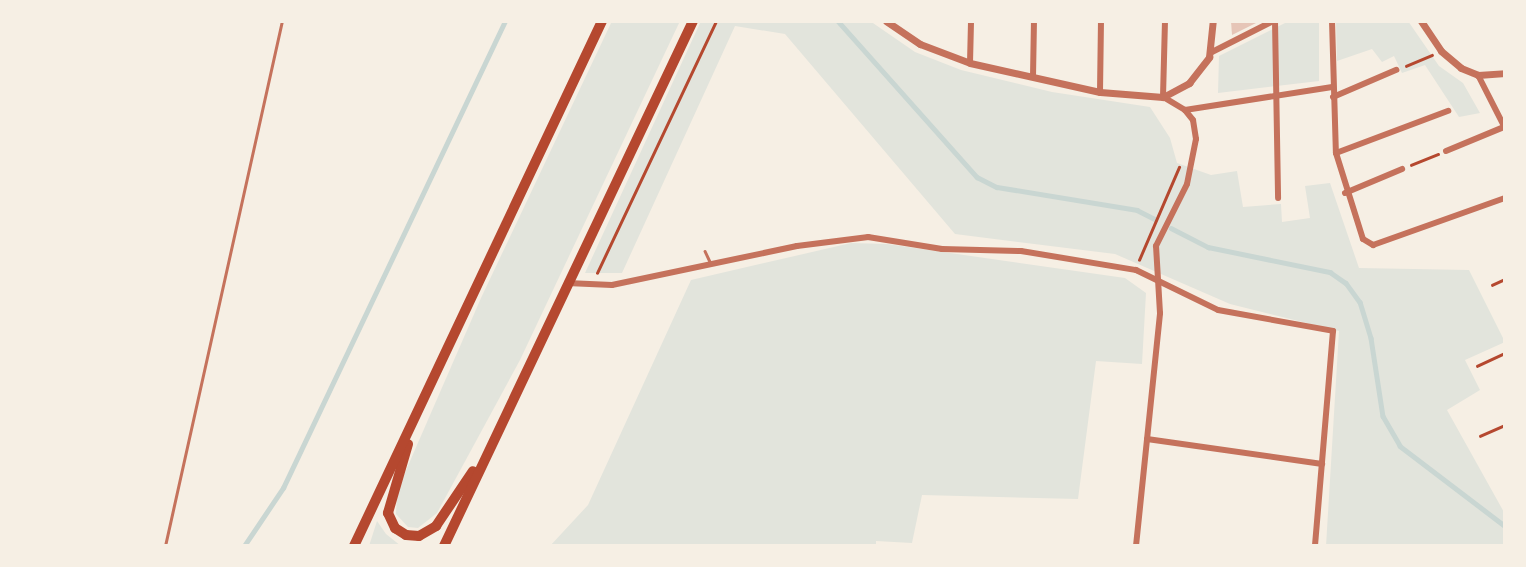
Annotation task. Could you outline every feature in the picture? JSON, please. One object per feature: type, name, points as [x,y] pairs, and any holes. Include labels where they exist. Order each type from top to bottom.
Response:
[{"type":"highway","points":[[354,546],[602,21]]},
{"type":"highway","points":[[444,546],[490,444],[693,21]]},
{"type":"highway","points":[[424,397],[389,502],[391,522],[399,532],[419,536],[436,526],[490,444]]},
{"type":"street","points":[[886,21],[920,44],[970,63],[1100,92],[1163,97],[1185,110],[1193,120],[1196,139],[1192,171],[1156,246],[1159,279],[1136,546]]},
{"type":"street","points":[[970,63],[971,21]]},
{"type":"street","points":[[1033,77],[1034,21]]},
{"type":"street","points":[[1100,92],[1101,21]]},
{"type":"street","points":[[1163,97],[1165,21]]},
{"type":"street","points":[[1212,52],[1213,21]]},
{"type":"street","points":[[1163,97],[1189,83],[1212,52],[1274,21],[1278,198]]},
{"type":"street","points":[[1332,21],[1336,153],[1345,193],[1363,239],[1373,245],[1505,198]]},
{"type":"street","points":[[1421,21],[1441,51],[1478,75],[1505,128],[1447,151]]},
{"type":"street","points":[[1333,97],[1396,70]]},
{"type":"street","points":[[1478,75],[1505,73]]},
{"type":"street","points":[[1185,110],[1275,92],[1332,87]]},
{"type":"street","points":[[1336,153],[1448,111]]},
{"type":"street","points":[[1345,193],[1402,169]]},
{"type":"street","points":[[567,283],[592,286],[868,237],[942,249],[1021,251],[1136,270],[1218,310],[1333,331],[1315,546]]},
{"type":"street","points":[[1147,439],[1322,464]]},
{"type":"lane","points":[[165,546],[282,21]]},
{"type":"lane","points":[[705,251],[711,264]]},
{"type":"path","points":[[592,286],[716,21]]},
{"type":"path","points":[[1396,70],[1441,51]]},
{"type":"path","points":[[1402,169],[1447,151]]},
{"type":"path","points":[[1136,270],[1142,246],[1180,165]]},
{"type":"path","points":[[1492,285],[1505,279]]},
{"type":"path","points":[[1477,366],[1505,353]]},
{"type":"path","points":[[1480,436],[1505,425]]},
{"type":"shaded area","points":[[612,21],[680,21],[520,360],[437,513],[418,528],[408,527],[396,514],[397,491],[481,298]]},
{"type":"shaded area","points":[[701,21],[870,21],[915,52],[961,70],[1052,92],[1150,107],[1170,138],[1177,163],[1211,175],[1237,171],[1243,207],[1281,204],[1282,222],[1310,218],[1305,186],[1330,183],[1359,268],[1469,270],[1505,342],[1465,360],[1480,390],[1447,410],[1505,514],[1505,546],[1326,546],[1339,331],[1230,304],[1115,254],[955,234],[785,34],[735,26],[622,273],[585,273]]},
{"type":"shaded area","points":[[1289,21],[1319,21],[1319,81],[1218,93],[1219,56]]},
{"type":"shaded area","points":[[1336,21],[1408,21],[1439,66],[1463,83],[1480,113],[1459,117],[1425,65],[1402,73],[1394,56],[1382,62],[1372,49],[1337,61]]},
{"type":"shaded area","points":[[851,243],[887,244],[1125,278],[1146,293],[1142,364],[1096,361],[1078,499],[922,495],[912,543],[876,541],[876,546],[550,546],[588,505],[691,280]]},
{"type":"shaded area","points":[[377,521],[386,534],[401,546],[369,546]]},
{"type":"building","points":[[1231,21],[1260,21],[1232,35]]},
{"type":"waterway","points":[[244,546],[283,488],[505,21]]},
{"type":"waterway","points":[[838,21],[977,177],[997,187],[1137,210],[1155,219]]},
{"type":"waterway","points":[[1171,228],[1208,247],[1330,272],[1346,283],[1360,302],[1371,338],[1383,416],[1400,446],[1505,526]]}]
